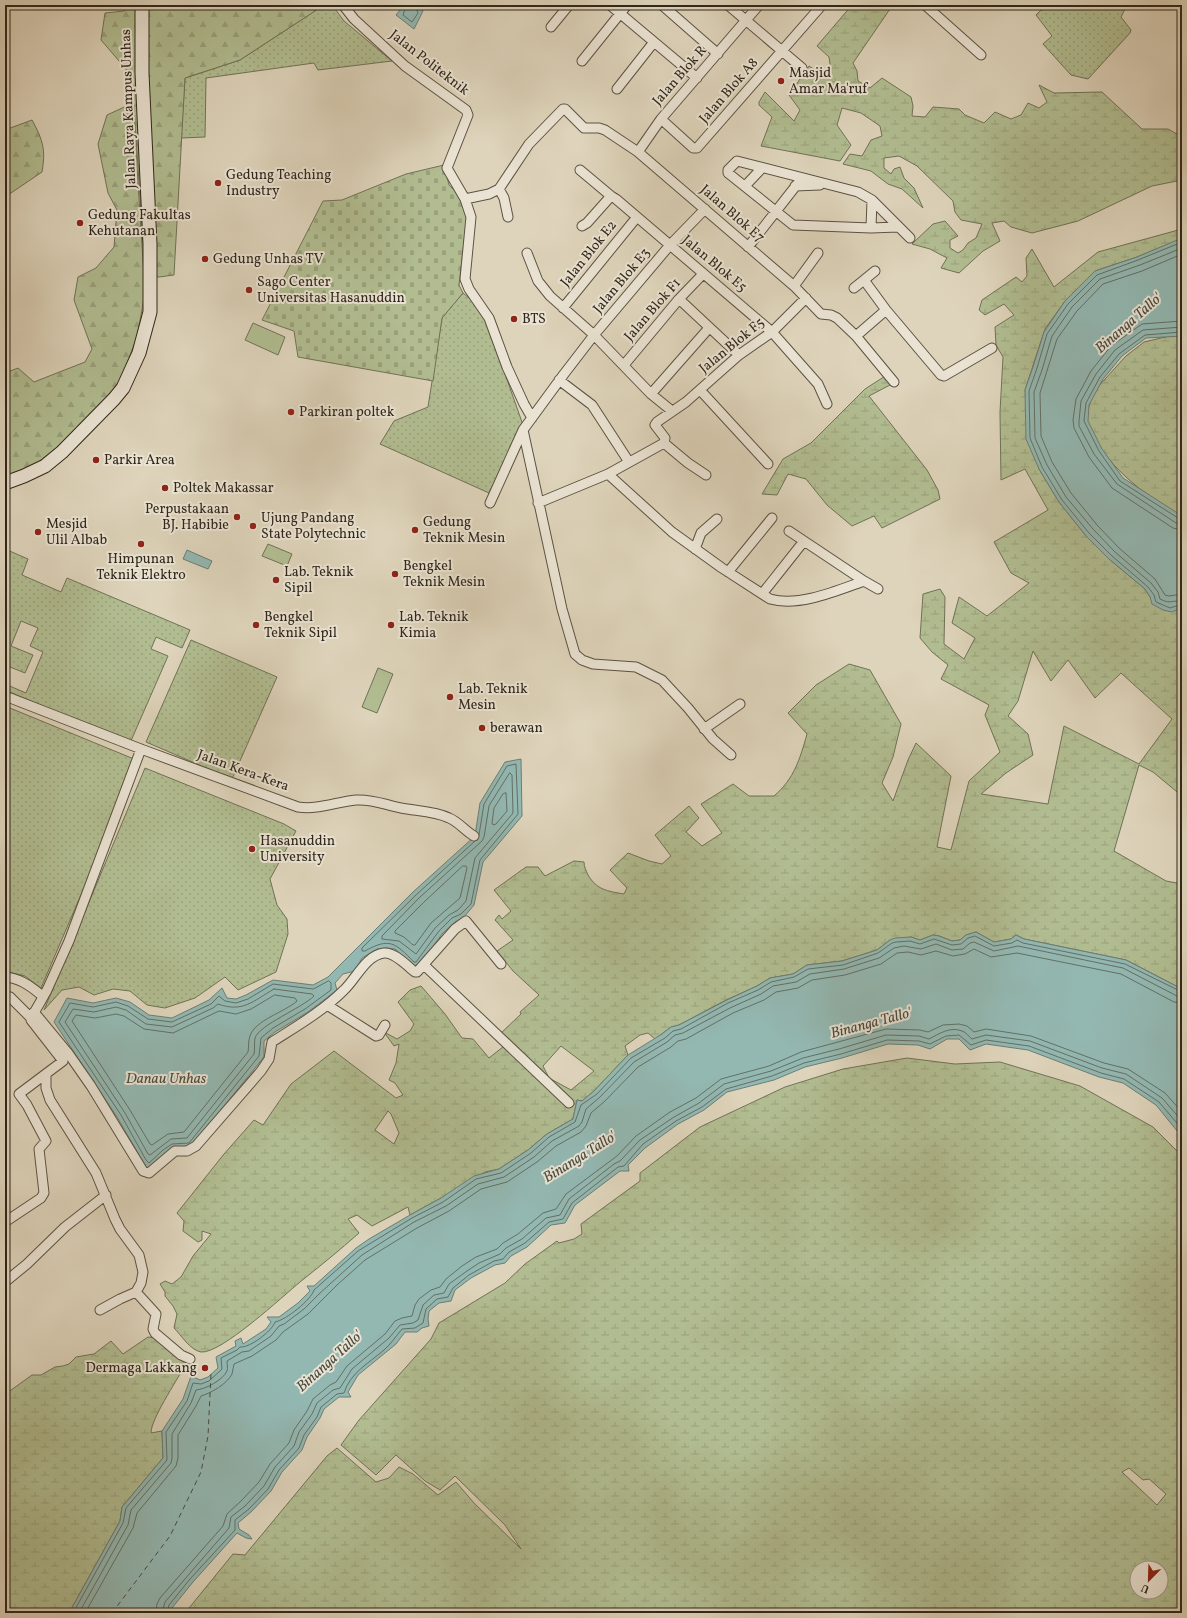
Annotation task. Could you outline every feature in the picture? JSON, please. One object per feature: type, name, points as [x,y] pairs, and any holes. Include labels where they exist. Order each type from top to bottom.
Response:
[{"type":"street","name":"Jalan Raya Kampus Unhas","points":[[5,483],[45,466],[62,452],[123,388],[139,353],[150,312],[150,244],[142,73],[142,5]]},
{"type":"street","name":"Jalan Politeknik","points":[[343,5],[354,19],[405,66],[466,110],[468,115],[447,168],[464,199],[471,217],[465,278],[469,289],[490,318],[507,367],[532,418]]},
{"type":"street","points":[[551,27],[569,5]]},
{"type":"street","points":[[610,5],[697,78]]},
{"type":"street","points":[[582,61],[628,5]]},
{"type":"street","points":[[662,5],[718,54]]},
{"type":"street","points":[[728,5],[802,68]]},
{"type":"street","name":"Jalan Blok R","points":[[638,152],[661,119],[759,5]]},
{"type":"street","name":"Jalan Blok A8","points":[[661,119],[694,148],[697,148],[822,5]]},
{"type":"street","points":[[925,5],[937,8],[980,55]]},
{"type":"street","points":[[617,89],[654,42]]},
{"type":"street","name":"Jalan Blok E7","points":[[499,189],[529,144],[564,109],[569,111],[584,128],[593,127],[605,130],[638,152],[794,286],[821,314],[831,315],[837,318],[856,336],[894,382]]},
{"type":"street","points":[[898,227],[871,228],[795,225],[775,212],[728,173],[728,170],[736,161],[858,192],[872,200],[910,238]]},
{"type":"street","points":[[745,186],[762,168]]},
{"type":"street","name":"Jalan Blok E5","points":[[580,170],[772,332],[818,384],[827,404]]},
{"type":"street","points":[[748,247],[802,178]]},
{"type":"street","points":[[795,186],[826,184]]},
{"type":"street","points":[[464,199],[489,194],[499,189],[504,198],[508,217]]},
{"type":"street","points":[[582,226],[587,223],[611,196]]},
{"type":"street","points":[[871,228],[872,200]]},
{"type":"street","name":"Jalan Blok E3","points":[[490,503],[523,430],[559,380],[594,334],[670,245],[705,209]]},
{"type":"street","name":"Jalan Blok E2","points":[[563,308],[637,217]]},
{"type":"street","points":[[527,253],[542,287],[550,296],[594,334],[651,394],[672,411]]},
{"type":"street","points":[[794,286],[818,253]]},
{"type":"street","points":[[854,288],[875,271]]},
{"type":"street","name":"Jalan Blok F1","points":[[624,365],[703,274]]},
{"type":"street","points":[[864,280],[886,310],[941,375],[948,375],[992,348]]},
{"type":"street","name":"Jalan Blok F5","points":[[664,443],[665,438],[656,424],[686,402],[739,355],[772,332],[806,298]]},
{"type":"street","points":[[680,300],[739,355]]},
{"type":"street","points":[[856,336],[886,310]]},
{"type":"street","points":[[651,394],[709,328]]},
{"type":"street","points":[[559,380],[592,405],[629,462]]},
{"type":"street","points":[[700,390],[768,464]]},
{"type":"street","points":[[523,430],[562,609],[575,654],[582,660],[593,664],[636,667],[662,680],[688,708],[704,729],[731,755]]},
{"type":"street","points":[[538,503],[608,474],[664,443],[688,463],[706,475]]},
{"type":"street","points":[[608,474],[672,532],[728,572],[770,599],[778,601],[792,601],[823,596],[864,581]]},
{"type":"street","points":[[728,572],[772,518]]},
{"type":"street","points":[[695,549],[700,533],[717,519]]},
{"type":"street","points":[[789,531],[878,589]]},
{"type":"street","points":[[762,594],[804,541]]},
{"type":"street","name":"Jalan Kera-Kera","points":[[5,696],[298,807],[320,807],[356,800],[380,802],[450,818],[466,828],[474,836]]},
{"type":"street","points":[[704,729],[740,704]]},
{"type":"street","points":[[5,1222],[43,1196],[44,1185],[39,1149],[46,1141],[19,1094],[62,1061],[31,1020],[47,990],[69,941],[141,748]]},
{"type":"street","points":[[5,996],[38,1006],[87,1081],[142,1171],[149,1173],[175,1151],[187,1151],[196,1146],[261,1071],[269,1059],[272,1042],[302,1023],[345,990],[372,958],[384,953],[393,955],[414,972],[419,971],[455,929],[466,921],[501,964]]},
{"type":"street","points":[[424,965],[569,1103]]},
{"type":"street","points":[[5,977],[23,981],[40,994],[38,1006]]},
{"type":"street","points":[[327,1005],[376,1036],[379,1035],[385,1025]]},
{"type":"street","points":[[46,1074],[46,1088],[50,1100],[96,1173],[120,1229],[139,1255],[143,1272],[136,1292],[100,1310]]},
{"type":"street","points":[[5,1282],[27,1264],[66,1227],[106,1195]]},
{"type":"street","points":[[136,1292],[156,1314],[153,1329],[155,1333],[181,1355],[190,1359]]},
{"type":"green space","points":[[128,5],[312,5],[315,11],[240,60],[185,78],[174,275],[159,277],[145,275],[134,106],[126,69],[101,40],[105,13],[124,11]]},
{"type":"green space","points":[[324,5],[332,5],[344,21],[392,61],[318,70],[314,63],[206,78],[205,137],[181,138],[185,78],[240,60]]},
{"type":"green space","points":[[852,5],[892,6],[853,63],[857,71],[858,81],[870,88],[882,78],[911,97],[913,106],[912,116],[925,117],[933,107],[959,109],[965,115],[984,123],[995,112],[1011,119],[1021,115],[1028,103],[1039,108],[1047,102],[1039,85],[1054,93],[1102,92],[1142,129],[1168,129],[1182,137],[1182,180],[1152,186],[1078,221],[1032,233],[1011,227],[1004,221],[992,223],[1000,241],[983,251],[959,273],[941,268],[947,258],[930,249],[912,244],[933,224],[945,221],[958,236],[950,240],[950,248],[958,253],[963,250],[968,243],[976,238],[982,224],[961,220],[955,212],[953,201],[917,166],[899,156],[884,158],[884,168],[891,174],[894,169],[900,167],[904,178],[914,188],[923,208],[902,189],[888,184],[871,171],[843,164],[850,154],[862,156],[871,140],[882,136],[880,126],[861,113],[842,108],[837,125],[851,145],[840,161],[761,146],[772,117],[759,105],[759,102],[765,92],[794,121],[800,110],[789,95],[809,66],[820,73],[831,71],[829,57],[817,46]]},
{"type":"green space","points":[[1046,5],[1127,5],[1121,17],[1131,30],[1130,33],[1088,79],[1071,75],[1043,44],[1052,36],[1036,15]]},
{"type":"green space","points":[[133,103],[145,293],[137,337],[118,386],[60,445],[32,467],[5,477],[5,373],[18,368],[34,382],[85,362],[92,349],[74,300],[78,277],[96,268],[114,247],[117,210],[108,193],[98,144],[107,115]]},
{"type":"green space","points":[[32,120],[43,145],[44,157],[42,172],[5,197],[5,130]]},
{"type":"green space","points":[[444,165],[449,185],[457,193],[467,216],[459,285],[463,293],[442,318],[433,381],[298,357],[294,331],[262,320],[323,201],[342,200],[406,174]]},
{"type":"green space","points":[[1182,229],[1182,239],[1137,257],[1095,271],[1065,301],[1045,329],[1025,390],[1039,469],[1059,502],[1086,536],[1109,559],[1145,589],[1150,597],[1182,612],[1182,796],[1153,772],[1139,765],[1114,851],[1166,881],[1182,884],[1182,989],[1126,960],[1024,939],[1016,935],[1011,939],[994,942],[976,932],[966,935],[960,940],[952,941],[933,935],[920,940],[911,937],[890,940],[877,950],[842,961],[807,965],[793,974],[770,978],[679,1025],[671,1027],[655,1039],[648,1033],[640,1035],[625,1046],[628,1055],[594,1091],[582,1101],[577,1100],[573,1119],[547,1134],[528,1150],[499,1169],[485,1172],[410,1215],[408,1207],[372,1226],[357,1215],[348,1219],[359,1233],[252,1323],[223,1344],[210,1350],[201,1352],[189,1345],[174,1328],[177,1314],[165,1296],[165,1292],[160,1284],[165,1281],[172,1284],[181,1277],[193,1256],[211,1234],[202,1231],[202,1240],[198,1242],[183,1231],[184,1221],[177,1213],[224,1154],[254,1120],[263,1125],[291,1084],[334,1051],[396,1098],[403,1095],[395,1083],[389,1080],[396,1063],[399,1044],[394,1046],[384,1032],[397,1039],[410,1031],[414,1024],[398,1002],[410,990],[421,986],[445,1014],[462,1038],[473,1039],[489,1058],[508,1043],[500,1034],[521,1014],[520,1012],[539,995],[513,971],[497,951],[513,940],[495,920],[499,915],[502,919],[511,911],[494,890],[526,867],[538,867],[545,876],[574,861],[584,862],[588,875],[595,884],[608,891],[624,894],[627,888],[610,870],[628,853],[662,864],[671,856],[655,835],[689,806],[699,818],[686,832],[702,846],[722,833],[701,804],[733,784],[749,796],[774,796],[787,783],[791,776],[799,760],[807,734],[788,713],[816,685],[849,664],[870,670],[901,724],[893,757],[882,783],[893,801],[916,743],[951,776],[937,847],[951,850],[969,781],[1000,752],[985,715],[989,705],[941,679],[948,665],[932,652],[920,638],[923,594],[940,589],[945,597],[944,644],[964,659],[975,638],[952,623],[959,597],[987,616],[1029,583],[1011,573],[994,542],[1048,510],[1025,469],[1001,480],[1000,412],[1003,357],[996,345],[995,327],[1014,315],[1004,304],[985,315],[979,310],[982,300],[1016,277],[1022,282],[1027,276],[1026,258],[1032,249],[1054,287],[1098,252]],"holes":[[[1033,651],[1051,681],[1068,660],[1095,698],[1121,673],[1172,719],[1139,764],[1064,726],[1048,804],[981,794],[1006,773],[1033,755],[1028,734],[1008,716],[1018,701]],[[561,1046],[594,1071],[571,1090],[549,1078],[543,1066]],[[388,1111],[391,1114],[399,1133],[394,1144],[375,1130]]]},
{"type":"green space","points":[[463,293],[476,304],[484,314],[523,425],[489,493],[380,444],[394,421],[428,407],[442,318]]},
{"type":"green space","points":[[253,323],[285,337],[278,355],[245,340]]},
{"type":"green space","points":[[1182,333],[1182,520],[1138,487],[1113,464],[1093,435],[1085,417],[1095,390],[1126,356],[1144,342]]},
{"type":"green space","points":[[890,373],[890,385],[869,396],[927,470],[938,490],[940,499],[882,528],[874,516],[852,526],[827,505],[806,479],[788,474],[777,495],[762,494],[783,459],[811,443],[865,389]]},
{"type":"green space","points":[[268,544],[292,554],[287,566],[262,556]]},
{"type":"green space","points":[[5,549],[28,559],[22,575],[61,592],[67,578],[190,630],[182,648],[156,637],[151,649],[168,656],[130,743],[5,690],[5,684],[26,693],[43,652],[30,646],[38,628],[21,621],[11,646],[33,655],[25,673],[5,665]]},
{"type":"green space","points":[[191,640],[277,677],[232,779],[146,742]]},
{"type":"green space","points":[[378,668],[393,674],[377,713],[362,707]]},
{"type":"green space","points":[[5,706],[134,759],[98,855],[41,988],[25,976],[5,971]]},
{"type":"green space","points":[[145,768],[284,824],[296,831],[270,879],[277,905],[287,919],[288,934],[276,972],[238,990],[225,977],[195,998],[165,1008],[147,1005],[130,991],[113,989],[94,995],[79,987],[62,990],[44,1010]]},
{"type":"green space","points":[[907,1058],[955,1064],[1000,1062],[1080,1086],[1153,1127],[1180,1154],[1182,1159],[1182,1613],[185,1613],[233,1554],[245,1555],[327,1456],[337,1448],[376,1482],[389,1478],[399,1467],[413,1474],[438,1495],[456,1482],[474,1503],[521,1549],[505,1525],[455,1476],[440,1490],[425,1481],[396,1455],[376,1475],[341,1445],[359,1420],[431,1339],[439,1323],[505,1283],[525,1264],[557,1241],[559,1243],[574,1239],[582,1234],[581,1224],[640,1181],[640,1173],[700,1127],[785,1087],[843,1069]],"holes":[[[1129,1468],[1143,1480],[1149,1479],[1166,1494],[1157,1505],[1122,1472]]]},
{"type":"green space","points":[[148,1337],[156,1338],[184,1361],[184,1367],[159,1410],[152,1427],[151,1433],[162,1431],[163,1458],[122,1507],[120,1521],[69,1613],[15,1613],[5,1600],[5,1390],[7,1393],[32,1375],[41,1375],[55,1367],[69,1364],[76,1357],[94,1354],[111,1341],[123,1354]]},
{"type":"water","points":[[397,5],[418,5],[423,11],[414,29],[396,15],[401,9]]},
{"type":"water","name":"Binanga Tallo'","points":[[1182,238],[1182,336],[1146,338],[1122,356],[1103,379],[1089,405],[1088,421],[1102,449],[1123,478],[1182,516],[1182,612],[1176,610],[1172,612],[1163,610],[1152,604],[1145,589],[1109,559],[1086,536],[1059,502],[1039,469],[1026,439],[1025,390],[1044,332],[1065,301],[1095,271],[1137,257]]},
{"type":"water","points":[[187,550],[212,561],[208,569],[183,559]]},
{"type":"water","name":"Danau Unhas","points":[[521,759],[522,816],[483,862],[474,905],[464,917],[455,922],[442,934],[418,967],[414,967],[395,949],[377,949],[362,958],[355,971],[343,974],[335,983],[337,990],[308,1012],[275,1032],[264,1041],[264,1057],[190,1148],[148,1170],[117,1117],[54,1022],[67,998],[93,1003],[116,998],[130,1002],[149,1015],[172,1018],[209,1000],[222,988],[227,998],[236,999],[273,980],[313,985],[328,977],[413,892],[475,836],[480,803],[505,762]]},
{"type":"water","name":"Binanga Tallo'","points":[[976,932],[994,942],[1011,939],[1016,935],[1024,939],[1126,960],[1182,989],[1182,1137],[1156,1105],[1123,1083],[1099,1077],[1028,1050],[986,1044],[970,1050],[959,1039],[947,1039],[930,1049],[918,1045],[888,1044],[842,1058],[805,1067],[774,1080],[727,1092],[704,1110],[678,1124],[645,1148],[628,1165],[629,1171],[620,1171],[575,1205],[565,1223],[551,1225],[527,1247],[511,1256],[505,1263],[495,1265],[471,1278],[455,1290],[451,1301],[439,1303],[429,1311],[429,1326],[422,1328],[417,1332],[405,1332],[396,1344],[358,1375],[348,1392],[351,1397],[339,1397],[324,1409],[320,1418],[307,1437],[302,1450],[282,1472],[271,1491],[238,1523],[239,1529],[249,1535],[252,1539],[246,1538],[237,1533],[193,1582],[172,1608],[171,1613],[69,1613],[120,1521],[122,1507],[163,1458],[162,1431],[183,1399],[191,1376],[200,1380],[208,1377],[218,1368],[216,1357],[236,1346],[235,1341],[241,1338],[243,1344],[266,1329],[271,1322],[267,1317],[279,1317],[298,1303],[310,1291],[307,1286],[314,1286],[356,1248],[441,1198],[474,1176],[499,1169],[528,1150],[547,1134],[573,1119],[577,1100],[582,1101],[594,1091],[628,1055],[671,1027],[679,1025],[770,978],[793,974],[807,965],[842,961],[877,950],[895,938],[911,937],[920,940],[933,935],[952,941],[960,940],[966,935]]},
{"type":"ferry route","points":[[112,1613],[170,1536],[201,1472],[208,1436],[211,1374]]},
{"type":"place","name":"Masjid Amar Ma'ruf","points":[[781,81]]},
{"type":"place","name":"Gedung Teaching Industry","points":[[218,183]]},
{"type":"place","name":"Gedung Fakultas Kehutanan","points":[[80,223]]},
{"type":"place","name":"Gedung Unhas TV","points":[[205,259]]},
{"type":"place","name":"Sago Center Universitas Hasanuddin","points":[[249,290]]},
{"type":"place","name":"BTS","points":[[514,319]]},
{"type":"place","name":"Parkiran poltek","points":[[291,412]]},
{"type":"place","name":"Parkir Area","points":[[96,460]]},
{"type":"place","name":"Poltek Makassar","points":[[165,488]]},
{"type":"place","name":"Perpustakaan BJ. Habibie","points":[[237,517]]},
{"type":"place","name":"Ujung Pandang State Polytechnic","points":[[253,526]]},
{"type":"place","name":"Gedung Teknik Mesin","points":[[415,530]]},
{"type":"place","name":"Mesjid Ulil Albab","points":[[38,532]]},
{"type":"place","name":"Himpunan Teknik Elektro","points":[[141,544]]},
{"type":"place","name":"Bengkel Teknik Mesin","points":[[395,574]]},
{"type":"place","name":"Lab. Teknik Sipil","points":[[276,580]]},
{"type":"place","name":"Bengkel Teknik Sipil","points":[[256,625]]},
{"type":"place","name":"Lab. Teknik Kimia","points":[[391,625]]},
{"type":"place","name":"Lab. Teknik Mesin","points":[[450,697]]},
{"type":"place","name":"berawan","points":[[482,728]]},
{"type":"place","name":"Hasanuddin University","points":[[252,849]]},
{"type":"place","name":"Dermaga Lakkang","points":[[205,1368]]}]
